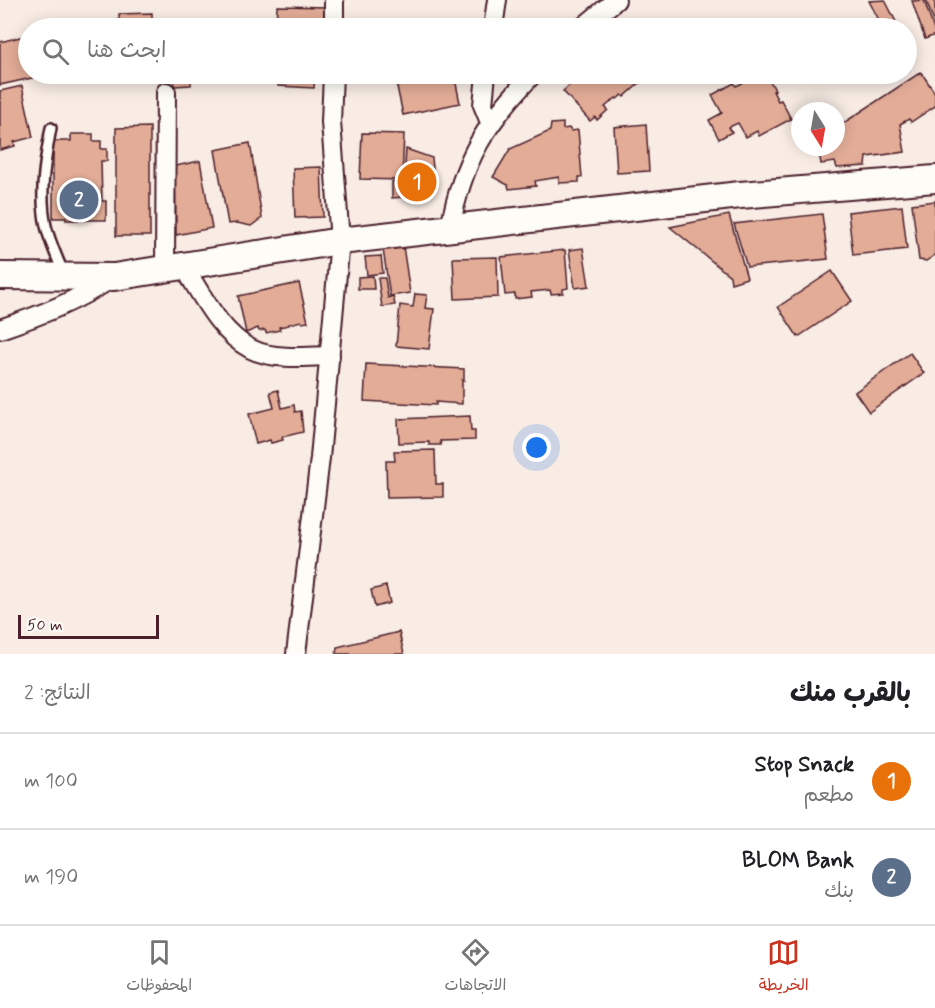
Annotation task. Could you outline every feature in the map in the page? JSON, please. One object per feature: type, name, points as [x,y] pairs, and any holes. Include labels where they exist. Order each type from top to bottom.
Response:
[{"type":"main road","points":[[0,276],[114,277],[340,241],[740,195],[935,179]]},
{"type":"street","points":[[334,0],[334,18]]},
{"type":"street","points":[[494,18],[497,0]]},
{"type":"street","points":[[594,18],[616,0]]},
{"type":"street","points":[[296,654],[320,458],[340,241],[332,122],[333,84]]},
{"type":"street","points":[[485,84],[483,105],[490,122]]},
{"type":"street","points":[[450,228],[457,193],[470,158],[490,122],[524,84]]},
{"type":"street","points":[[166,92],[175,267],[218,320],[252,350],[287,357],[330,356]]},
{"type":"street","points":[[0,329],[50,312],[82,297],[114,277]]},
{"type":"lane","points":[[51,128],[44,167],[43,202],[46,226],[65,277]]},
{"type":"building","points":[[885,0],[894,18],[878,18],[869,1]]},
{"type":"building","points":[[924,0],[935,33],[925,39],[912,1]]},
{"type":"building","points":[[926,0],[935,0],[935,25]]},
{"type":"building","points":[[277,6],[327,7],[327,18],[276,18]]},
{"type":"building","points":[[152,13],[152,18],[119,18],[119,14]]},
{"type":"building","points":[[18,38],[18,81],[0,85],[0,42]]},
{"type":"building","points":[[921,72],[935,93],[935,106],[911,122],[909,119],[900,124],[905,152],[867,157],[866,166],[837,168],[835,162],[821,164],[820,156],[845,156],[845,122],[903,84],[917,84],[917,75]]},
{"type":"building","points":[[174,84],[191,84],[191,85],[174,86]]},
{"type":"building","points":[[278,84],[314,84],[314,88],[278,86]]},
{"type":"building","points":[[396,84],[456,84],[460,103],[403,115]]},
{"type":"building","points":[[571,84],[639,84],[624,97],[622,95],[616,98],[605,107],[608,110],[597,120],[595,117],[590,121],[563,91]]},
{"type":"building","points":[[735,84],[736,86],[772,84],[778,101],[781,100],[791,119],[759,136],[757,131],[746,137],[738,123],[729,127],[732,132],[719,139],[709,120],[722,113],[712,95]]},
{"type":"building","points":[[22,86],[33,137],[14,142],[15,146],[0,150],[0,91]]},
{"type":"building","points":[[563,123],[563,129],[578,130],[582,177],[579,177],[579,182],[559,183],[559,177],[535,181],[536,186],[509,189],[508,185],[493,177],[510,149],[550,131],[551,124]]},
{"type":"building","points":[[646,124],[649,171],[617,173],[614,127]]},
{"type":"building","points":[[150,127],[150,236],[116,236],[116,128]]},
{"type":"building","points":[[362,133],[404,134],[402,180],[360,179]]},
{"type":"building","points":[[71,134],[93,134],[93,141],[101,141],[101,149],[107,149],[107,161],[101,161],[102,201],[106,201],[106,220],[53,218],[53,141],[71,141]]},
{"type":"building","points":[[250,143],[262,218],[251,226],[228,224],[215,150]]},
{"type":"building","points":[[406,149],[432,158],[434,179],[416,196],[392,198],[392,182],[404,181]]},
{"type":"building","points":[[200,161],[212,228],[176,235],[175,166]]},
{"type":"building","points":[[321,167],[323,217],[295,218],[293,168]]},
{"type":"building","points":[[935,201],[935,255],[926,261],[919,260],[912,204]]},
{"type":"building","points":[[902,206],[907,249],[853,255],[848,212]]},
{"type":"building","points":[[822,214],[828,259],[747,267],[734,224]]},
{"type":"building","points":[[729,215],[747,278],[731,283],[730,276],[670,227]]},
{"type":"building","points":[[403,246],[410,293],[390,296],[383,249]]},
{"type":"building","points":[[583,248],[589,286],[575,288],[569,250]]},
{"type":"building","points":[[565,250],[568,288],[563,289],[563,293],[551,294],[550,290],[531,292],[532,297],[515,299],[515,294],[505,295],[501,257]]},
{"type":"building","points":[[381,256],[383,273],[367,275],[365,257]]},
{"type":"building","points":[[497,257],[498,297],[455,299],[453,258]]},
{"type":"building","points":[[832,271],[852,301],[798,337],[778,307]]},
{"type":"building","points":[[373,276],[374,289],[358,289],[358,277]]},
{"type":"building","points":[[378,278],[385,278],[388,298],[393,296],[395,305],[382,307]]},
{"type":"building","points":[[299,283],[308,322],[289,324],[279,327],[280,330],[266,333],[265,330],[259,331],[258,328],[246,333],[238,296]]},
{"type":"building","points":[[415,294],[427,295],[425,308],[434,309],[429,349],[396,346],[400,305],[413,307]]},
{"type":"building","points":[[910,353],[924,373],[869,412],[855,392]]},
{"type":"building","points":[[366,364],[464,369],[462,404],[364,401]]},
{"type":"building","points":[[278,390],[282,408],[294,405],[295,412],[301,411],[303,432],[282,437],[283,440],[271,443],[270,440],[256,444],[249,414],[274,408],[270,392]]},
{"type":"building","points":[[470,416],[471,431],[475,431],[475,440],[440,441],[441,445],[429,445],[429,442],[399,443],[398,419]]},
{"type":"building","points":[[435,450],[436,484],[443,484],[443,497],[387,498],[386,461],[395,461],[394,451]]},
{"type":"building","points":[[386,586],[390,603],[375,607],[371,590]]},
{"type":"building","points":[[399,632],[404,654],[336,654],[337,647]]},
{"type":"place","name":"Stop Snack","points":[[417,182]]},
{"type":"place","name":"BLOM Bank","points":[[79,200]]}]
